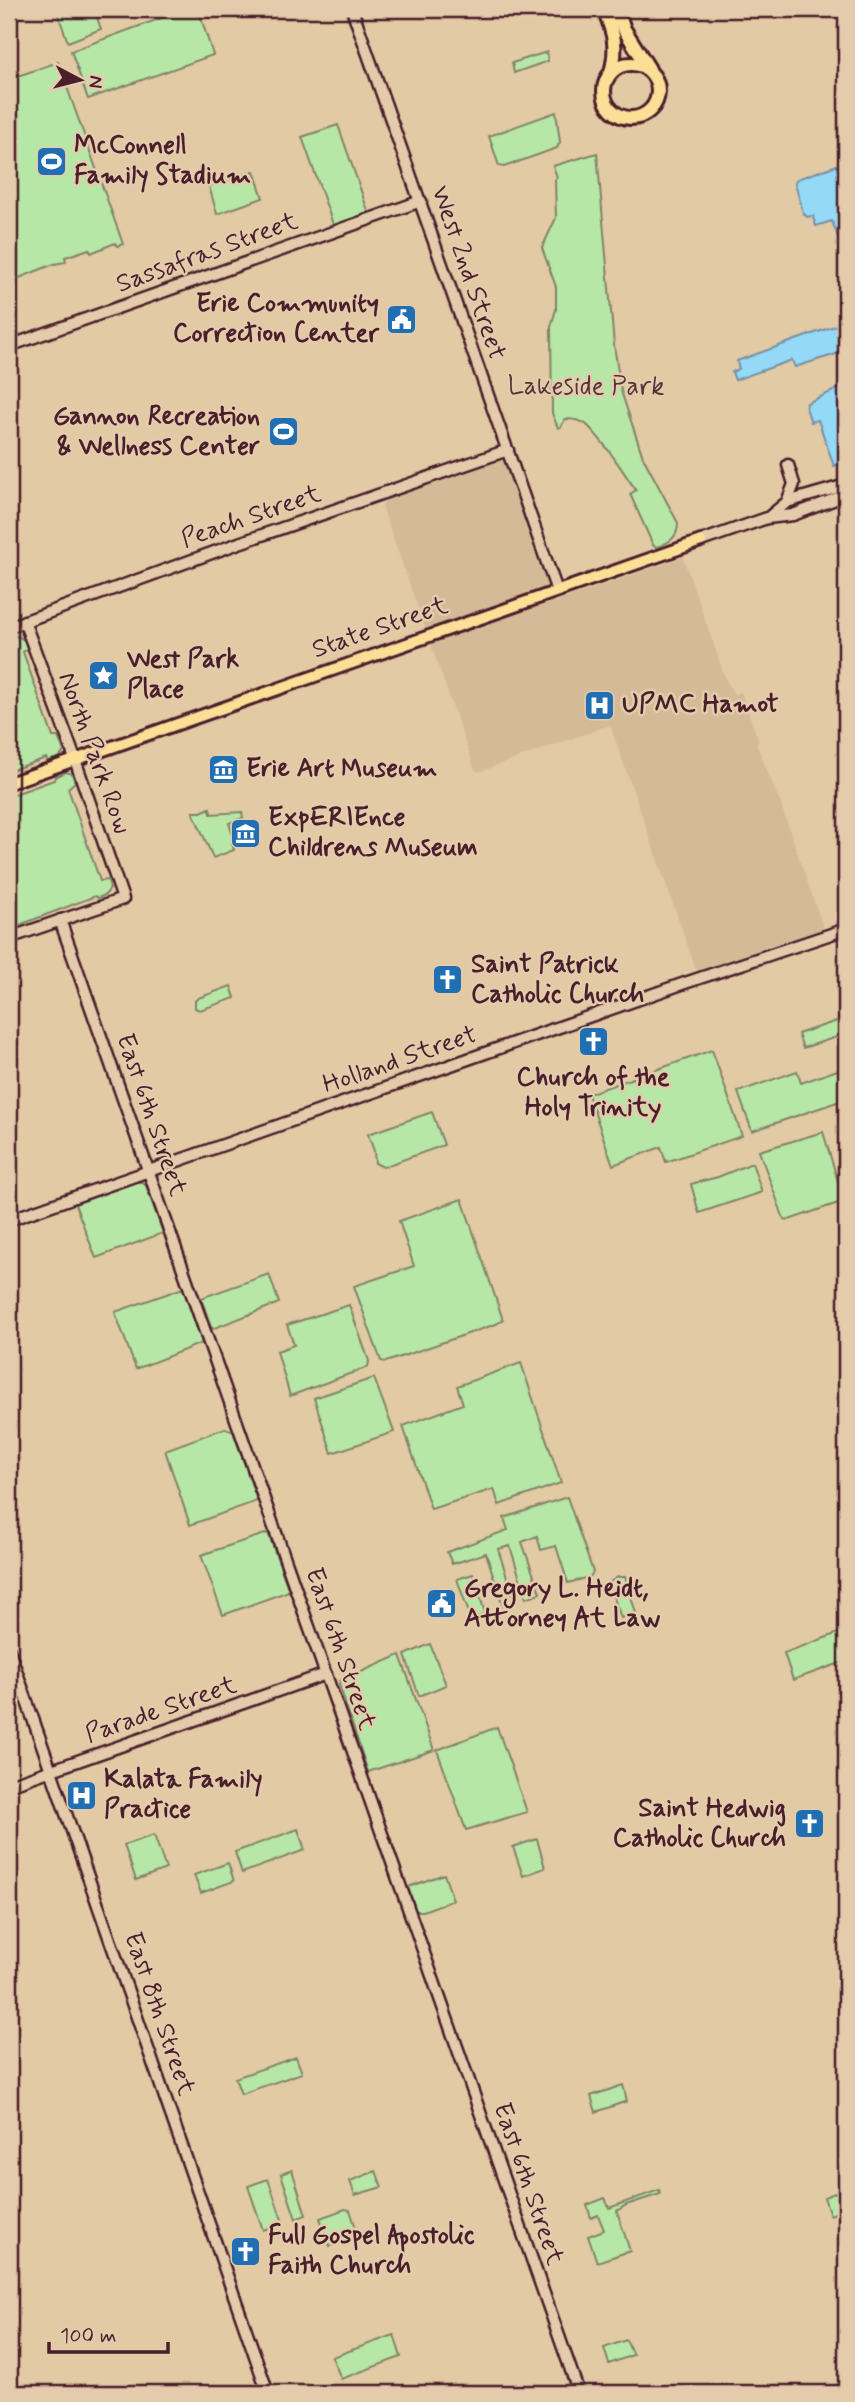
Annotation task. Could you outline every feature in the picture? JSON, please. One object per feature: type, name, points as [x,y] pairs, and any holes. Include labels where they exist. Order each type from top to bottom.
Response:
[{"type":"highway","points":[[604,9],[615,41],[615,58],[604,86],[605,101],[614,113],[635,118],[648,113],[657,100],[658,85],[624,29],[617,9]]},
{"type":"highway","points":[[611,73],[630,64],[651,72]]},
{"type":"main road","name":"State Street","points":[[9,783],[701,541]]},
{"type":"street","name":"West 2nd Street","points":[[352,9],[557,591]]},
{"type":"street","name":"Sassafras Street","points":[[9,346],[421,201]]},
{"type":"street","name":"Peach Street","points":[[9,627],[508,450]]},
{"type":"street","points":[[788,465],[794,484],[788,502]]},
{"type":"street","name":"State Street","points":[[767,518],[788,502],[846,485]]},
{"type":"street","name":"State Street","points":[[701,541],[846,495]]},
{"type":"street","name":"North Park Row","points":[[23,621],[123,899],[60,920]]},
{"type":"street","points":[[9,939],[60,920]]},
{"type":"street","name":"East 6th Street","points":[[60,920],[579,2393]]},
{"type":"street","name":"Holland Street","points":[[9,1220],[671,987],[846,929]]},
{"type":"street","name":"East 8th Street","points":[[9,1650],[268,2393]]},
{"type":"street","name":"Parade Street","points":[[9,1786],[326,1674]]},
{"type":"shaded area","name":"UPMC Hamot","points":[[497,460],[506,461],[555,602],[683,557],[726,680],[734,694],[741,692],[759,742],[756,743],[781,805],[824,930],[706,971],[696,969],[610,725],[479,772],[475,770],[382,506],[387,499]]},
{"type":"green space","points":[[56,9],[94,9],[101,29],[68,42]]},
{"type":"green space","points":[[186,9],[198,9],[213,55],[88,99],[71,51]]},
{"type":"green space","points":[[547,52],[548,61],[514,73],[512,63]]},
{"type":"green space","name":"McConnell Family Stadium","points":[[58,62],[123,244],[117,246],[115,243],[91,253],[89,249],[65,257],[66,262],[9,282],[9,79]]},
{"type":"green space","points":[[556,112],[560,142],[557,148],[504,167],[499,166],[489,136]]},
{"type":"green space","points":[[338,125],[369,214],[334,227],[302,137]]},
{"type":"green space","name":"Lakeside Park","points":[[597,153],[614,345],[621,391],[643,457],[678,523],[672,539],[656,547],[630,494],[636,490],[607,448],[582,422],[565,419],[558,428],[552,413],[551,327],[556,309],[556,287],[542,248],[556,218],[557,177],[553,166]]},
{"type":"green space","points":[[254,171],[263,198],[217,214],[209,186]]},
{"type":"green space","points":[[18,636],[25,641],[27,648],[23,652],[53,737],[58,737],[64,751],[60,757],[48,761],[46,758],[9,771],[9,638]]},
{"type":"green space","points":[[66,772],[72,774],[75,782],[68,788],[100,881],[108,880],[110,889],[98,898],[95,896],[9,929],[9,796],[54,780]]},
{"type":"green space","points":[[210,808],[211,814],[242,812],[243,818],[229,823],[235,842],[232,843],[234,850],[213,858],[193,812]]},
{"type":"green space","points":[[231,986],[235,998],[200,1010],[195,1008],[198,998]]},
{"type":"green space","points":[[846,1018],[846,1034],[803,1048],[798,1034]]},
{"type":"green space","points":[[712,1050],[742,1136],[666,1162],[661,1147],[613,1165],[588,1094]]},
{"type":"green space","points":[[846,1067],[846,1099],[752,1131],[738,1092],[797,1071],[801,1083]]},
{"type":"green space","points":[[432,1112],[444,1145],[383,1167],[375,1163],[368,1134]]},
{"type":"green space","points":[[823,1132],[844,1201],[789,1220],[784,1219],[759,1151]]},
{"type":"green space","points":[[752,1163],[762,1192],[699,1213],[691,1184],[718,1177]]},
{"type":"green space","points":[[142,1182],[146,1186],[163,1233],[96,1258],[75,1204]]},
{"type":"green space","points":[[462,1199],[503,1320],[386,1362],[381,1361],[354,1286],[414,1266],[399,1221]]},
{"type":"green space","points":[[269,1274],[279,1303],[212,1329],[201,1298]]},
{"type":"green space","points":[[183,1288],[202,1343],[136,1369],[115,1312]]},
{"type":"green space","points":[[349,1305],[369,1361],[368,1367],[290,1396],[277,1351],[294,1345],[287,1325]]},
{"type":"green space","points":[[521,1363],[561,1483],[499,1505],[494,1489],[431,1509],[403,1426],[463,1404],[457,1386]]},
{"type":"green space","points":[[374,1378],[394,1432],[332,1453],[314,1398]]},
{"type":"green space","points":[[225,1428],[233,1431],[257,1501],[190,1525],[165,1450]]},
{"type":"green space","points":[[567,1497],[593,1572],[590,1577],[568,1583],[556,1546],[541,1550],[537,1536],[522,1542],[540,1593],[526,1598],[510,1546],[498,1549],[515,1602],[503,1606],[486,1553],[452,1564],[447,1552],[508,1530],[504,1518]]},
{"type":"green space","points":[[268,1533],[289,1591],[223,1615],[201,1555]]},
{"type":"green space","points":[[473,1574],[485,1613],[476,1618],[470,1616],[457,1579]]},
{"type":"green space","points":[[618,1577],[625,1577],[636,1613],[621,1618],[610,1586],[610,1582]]},
{"type":"green space","points":[[844,1631],[846,1661],[793,1680],[784,1653]]},
{"type":"green space","points":[[430,1644],[446,1685],[419,1696],[405,1655]]},
{"type":"green space","points":[[400,1655],[434,1750],[368,1772],[339,1684],[340,1681]]},
{"type":"green space","points":[[497,1727],[527,1812],[466,1830],[437,1750]]},
{"type":"green space","points":[[298,1829],[305,1850],[242,1873],[235,1852]]},
{"type":"green space","points":[[154,1835],[166,1869],[136,1880],[124,1845]]},
{"type":"green space","points":[[537,1839],[545,1868],[523,1876],[513,1847]]},
{"type":"green space","points":[[228,1863],[234,1881],[201,1893],[194,1875]]},
{"type":"green space","points":[[444,1874],[453,1900],[416,1911],[408,1887]]},
{"type":"green space","points":[[296,2057],[302,2073],[241,2094],[235,2078]]},
{"type":"green space","points":[[623,2085],[627,2101],[596,2112],[591,2096]]},
{"type":"green space","points":[[292,2170],[306,2215],[296,2219],[281,2174]]},
{"type":"green space","points":[[376,2171],[382,2187],[355,2195],[350,2181]]},
{"type":"green space","points":[[268,2179],[283,2223],[263,2230],[248,2186]]},
{"type":"green space","points":[[846,2189],[846,2209],[830,2215],[824,2197]]},
{"type":"green space","points":[[659,2190],[660,2194],[626,2205],[617,2211],[630,2251],[597,2262],[588,2236],[604,2230],[598,2215],[591,2218],[587,2205],[605,2198],[609,2208]]},
{"type":"green space","points":[[345,2209],[350,2210],[359,2237],[330,2246],[320,2218]]},
{"type":"green space","points":[[394,2335],[401,2357],[341,2379],[332,2357]]},
{"type":"green space","points":[[626,2340],[633,2355],[609,2364],[604,2348]]},
{"type":"water","points":[[846,162],[846,260],[832,221],[816,226],[813,216],[807,217],[803,213],[795,183],[797,179]]},
{"type":"water","points":[[846,322],[846,351],[795,367],[792,360],[735,380],[732,372],[739,369],[737,361]]},
{"type":"water","points":[[846,385],[846,462],[834,466],[818,420],[811,422],[806,408],[807,403]]},
{"type":"place","name":"McConnell Family Stadium","points":[[51,161]]},
{"type":"place","name":"Erie Community Correction Center","points":[[402,319]]},
{"type":"place","name":"Gannon Recreation & Wellness Center","points":[[283,432]]},
{"type":"place","name":"West Park Place","points":[[104,675]]},
{"type":"place","name":"UPMC Hamot","points":[[599,705]]},
{"type":"place","name":"Erie Art Museum","points":[[223,769]]},
{"type":"place","name":"ExpERIEnce Childrens Museum","points":[[245,833]]},
{"type":"place","name":"Saint Patrick Catholic Church","points":[[448,980]]},
{"type":"place","name":"Church of the Holy Trinity","points":[[593,1042]]},
{"type":"place","name":"Gregory L. Heidt, Attorney At Law","points":[[441,1604]]},
{"type":"place","name":"Kalata Family Practice","points":[[81,1795]]},
{"type":"place","name":"Saint Hedwig Catholic Church","points":[[809,1824]]},
{"type":"place","name":"Full Gospel Apostolic Faith Church","points":[[245,2251]]}]
